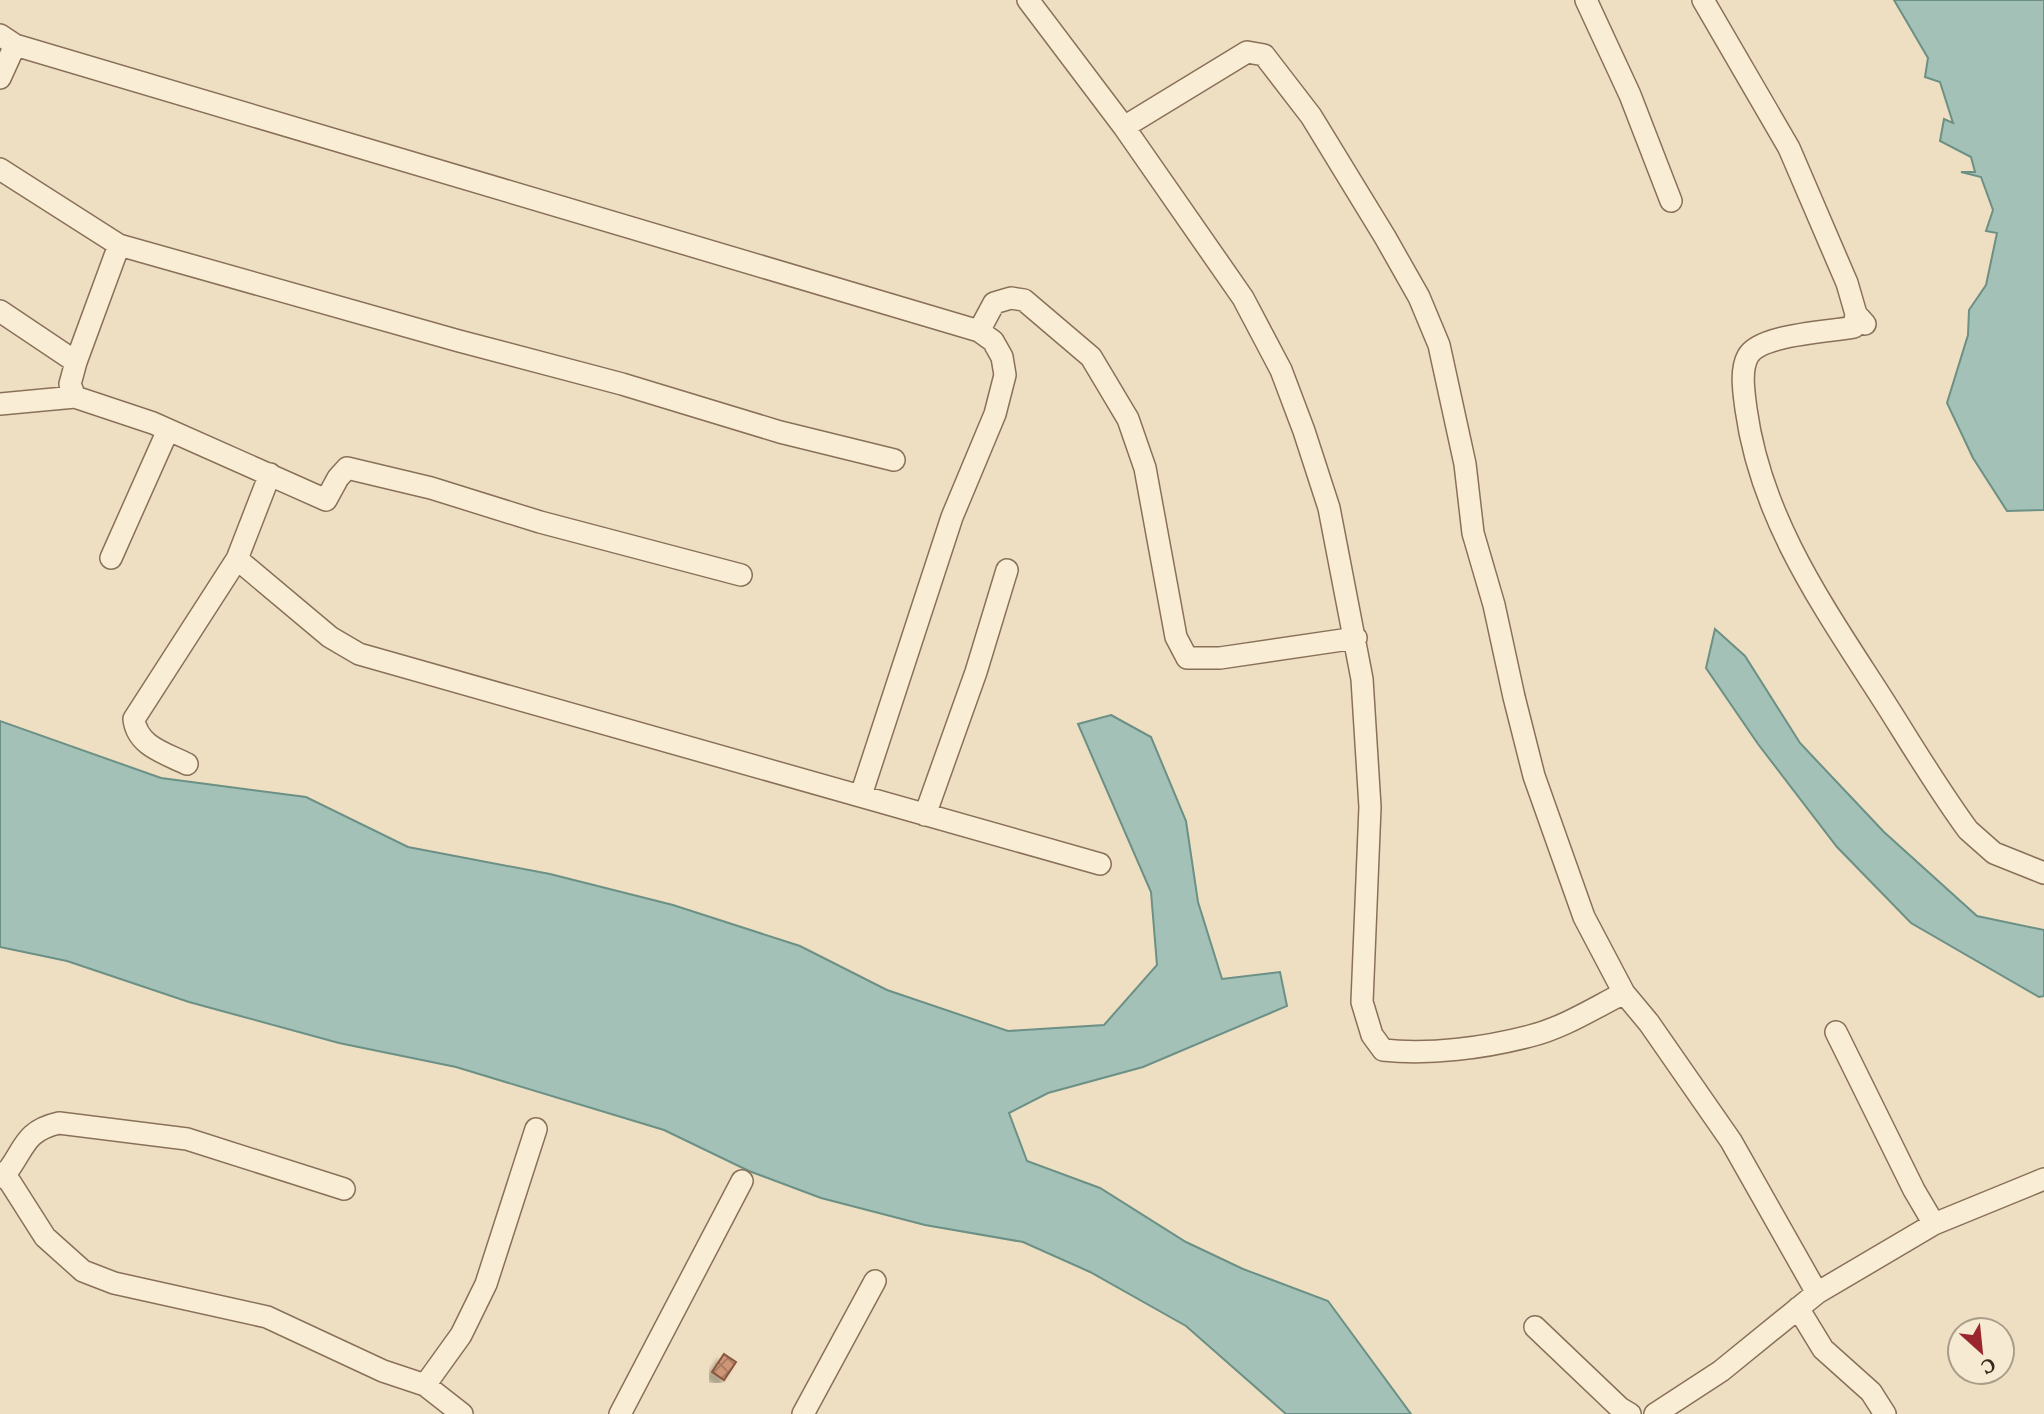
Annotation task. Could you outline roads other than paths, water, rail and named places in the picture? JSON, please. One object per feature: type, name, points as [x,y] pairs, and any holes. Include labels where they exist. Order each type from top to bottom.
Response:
[{"type":"street","points":[[1028,0],[1124,127],[1243,298],[1281,370],[1329,508],[1356,638],[1370,807],[1362,1002],[1371,1035],[1383,1050],[1407,1052],[1479,1045],[1531,1036],[1624,993]]},
{"type":"street","points":[[1586,0],[1630,95],[1671,201]]},
{"type":"street","points":[[1703,0],[1789,148],[1861,319],[1854,327],[1772,341],[1754,349],[1748,356],[1744,372],[1747,418],[1767,497],[1823,609],[1968,830],[1994,853],[2044,873]]},
{"type":"street","points":[[0,78],[7,40],[979,331],[993,341],[1002,357],[1005,376],[995,414],[951,517],[861,795]]},
{"type":"street","points":[[1124,127],[1247,52],[1264,55],[1311,116],[1385,237],[1419,297],[1439,345],[1465,464],[1473,533],[1494,605],[1535,776],[1584,917],[1624,993],[1649,1023],[1731,1141],[1817,1293]]},
{"type":"street","points":[[0,169],[119,245],[622,384],[780,432],[894,460]]},
{"type":"street","points":[[75,397],[70,384],[76,362],[119,245]]},
{"type":"street","points":[[979,331],[994,303],[1011,298],[1024,300],[1091,357],[1128,419],[1144,468],[1176,637],[1187,658],[1220,658],[1356,638]]},
{"type":"street","points":[[0,311],[76,362]]},
{"type":"street","points":[[0,404],[75,397],[168,430],[326,500],[338,478],[348,468],[431,488],[540,522],[741,575]]},
{"type":"street","points":[[111,558],[168,430]]},
{"type":"street","points":[[187,764],[146,744],[136,733],[134,719],[237,559],[270,474]]},
{"type":"street","points":[[237,559],[330,637],[359,654],[1100,864]]},
{"type":"street","points":[[925,815],[976,672],[1007,570]]},
{"type":"street","points":[[1836,1032],[1914,1190],[1934,1224]]},
{"type":"street","points":[[344,1189],[187,1139],[59,1123],[39,1127],[27,1137],[20,1157],[2,1175],[45,1237],[83,1271],[114,1283],[267,1317],[383,1371],[425,1385],[462,1414]]},
{"type":"street","points":[[425,1385],[461,1335],[486,1284],[536,1129]]},
{"type":"street","points":[[1655,1414],[1721,1371],[1817,1293],[1934,1224],[2044,1179]]},
{"type":"street","points":[[620,1414],[742,1181]]},
{"type":"street","points":[[803,1414],[874,1281]]},
{"type":"street","points":[[1798,1308],[1823,1349],[1871,1392],[1885,1414]]},
{"type":"street","points":[[1535,1327],[1611,1401],[1630,1414]]},
{"type":"water","points":[[1894,0],[2044,0],[2044,510],[2007,511],[1973,458],[1947,403],[1968,335],[1969,310],[1986,285],[1997,233],[1986,231],[1993,210],[1981,177],[1961,172],[1975,172],[1971,157],[1940,141],[1944,119],[1953,123],[1940,82],[1925,77],[1928,58]]},
{"type":"water","points":[[1715,629],[1745,656],[1800,743],[1884,832],[1977,916],[2044,930],[2044,996],[2039,997],[1911,923],[1837,847],[1758,744],[1706,668]]},
{"type":"water","points":[[1111,715],[1151,737],[1186,821],[1198,902],[1222,979],[1280,972],[1287,1006],[1143,1067],[1048,1093],[1009,1113],[1027,1161],[1100,1188],[1186,1242],[1243,1269],[1328,1301],[1411,1414],[1286,1414],[1186,1326],[1090,1272],[1023,1242],[925,1225],[821,1198],[749,1171],[664,1130],[456,1067],[339,1043],[189,1002],[67,961],[0,947],[0,721],[161,778],[306,797],[408,847],[550,874],[673,905],[800,946],[887,990],[1008,1031],[1104,1025],[1157,965],[1151,892],[1078,724]]}]
